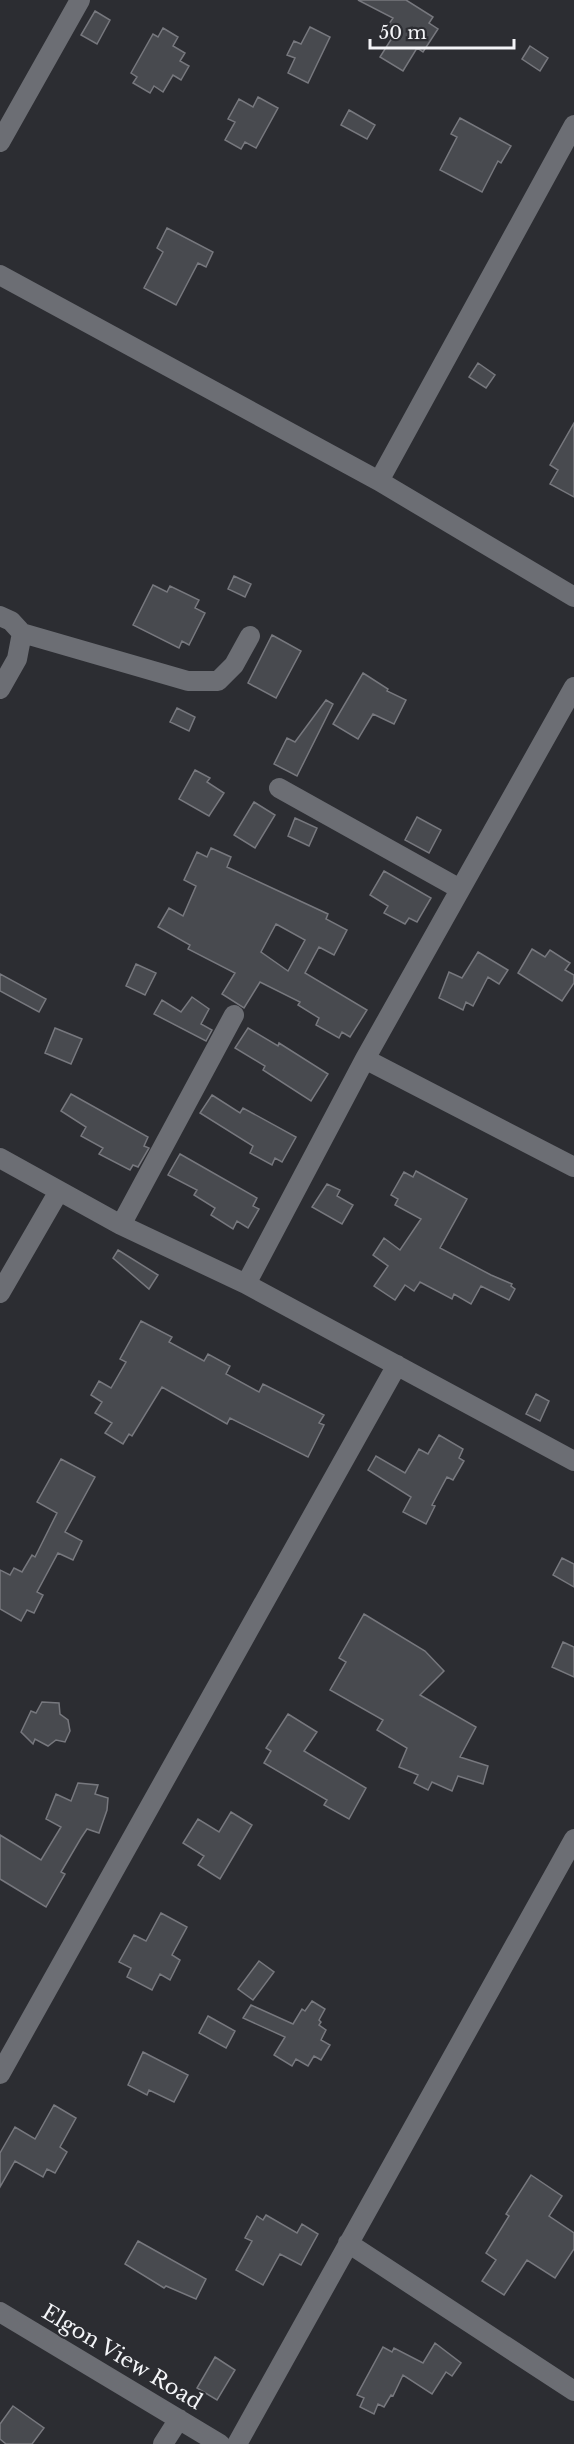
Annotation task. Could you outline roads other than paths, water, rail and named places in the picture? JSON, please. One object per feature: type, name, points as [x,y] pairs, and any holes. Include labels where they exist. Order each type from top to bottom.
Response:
[{"type":"street","points":[[0,142],[80,0]]},
{"type":"street","points":[[379,481],[574,125]]},
{"type":"street","points":[[0,275],[379,481],[574,597]]},
{"type":"street","points":[[0,616],[11,621],[22,633],[188,681],[218,681],[234,665],[250,636]]},
{"type":"street","points":[[0,689],[17,659],[22,633]]},
{"type":"street","points":[[246,1284],[365,1059],[574,687]]},
{"type":"street","points":[[279,788],[460,889]]},
{"type":"street","points":[[121,1225],[234,1015]]},
{"type":"street","points":[[365,1059],[574,1167]]},
{"type":"street","points":[[0,1158],[121,1225],[246,1284],[574,1461]]},
{"type":"street","points":[[0,1293],[59,1191]]},
{"type":"street","points":[[0,2074],[397,1365]]},
{"type":"street","points":[[237,2444],[574,1839]]},
{"type":"street","points":[[348,2243],[574,2391]]},
{"type":"street","name":"Elgon View Road","points":[[0,2312],[220,2444]]},
{"type":"street","points":[[163,2444],[178,2419]]}]
